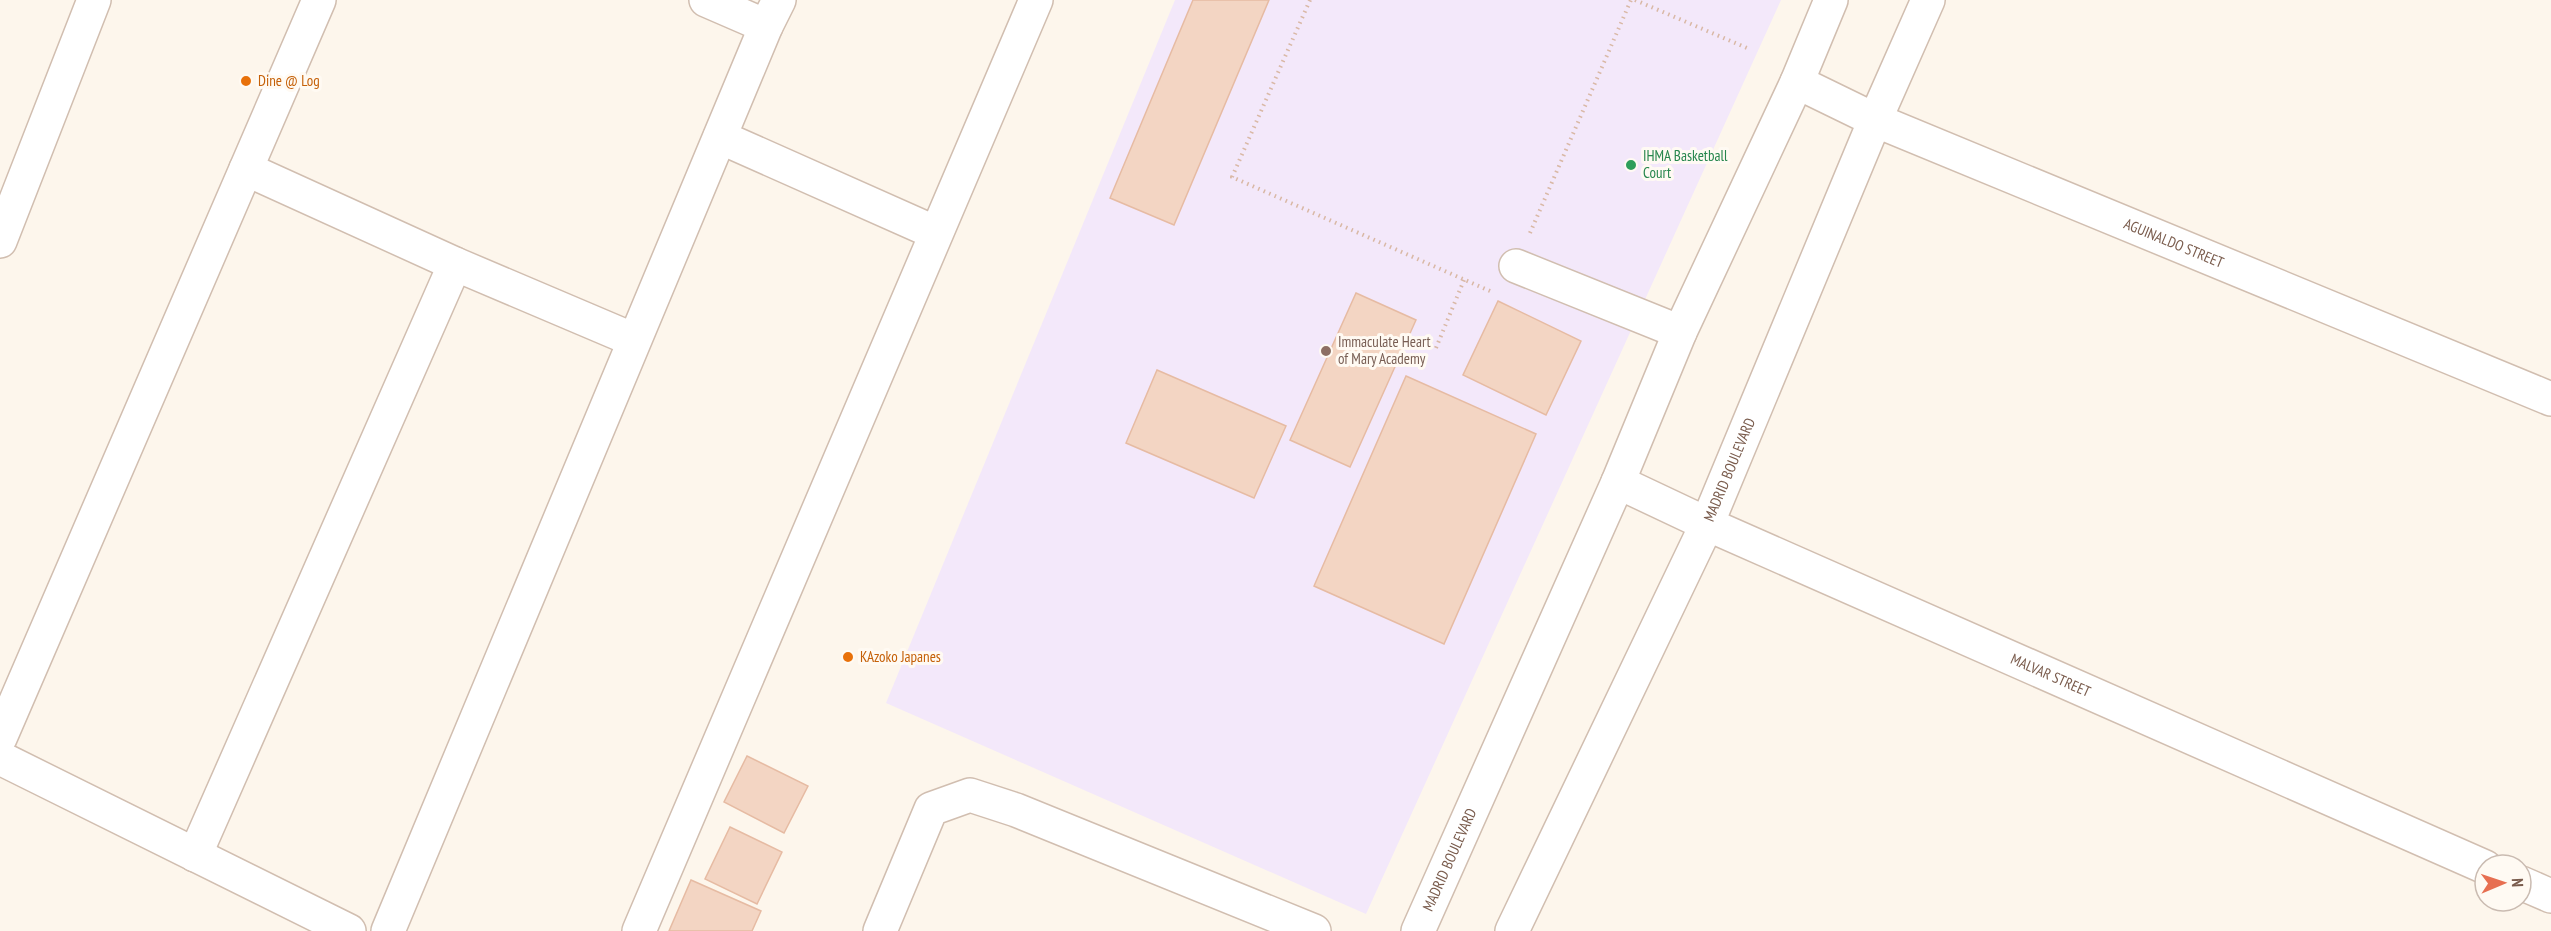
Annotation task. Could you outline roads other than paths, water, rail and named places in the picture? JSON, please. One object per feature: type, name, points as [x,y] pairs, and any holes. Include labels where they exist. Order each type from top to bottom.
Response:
[{"type":"street","points":[[1,236],[94,0]]},
{"type":"street","points":[[0,738],[319,0]]},
{"type":"street","points":[[388,931],[772,13],[706,0]]},
{"type":"street","points":[[639,931],[1036,0]]},
{"type":"street","name":"MADRID BOULEVARD","points":[[1419,931],[1618,482],[1680,332],[1797,82],[1831,0]]},
{"type":"street","name":"MADRID BOULEVARD","points":[[1512,931],[1707,524],[1875,120],[1928,0]]},
{"type":"street","name":"AGUINALDO STREET","points":[[1797,82],[1875,120],[2551,399]]},
{"type":"street","points":[[720,137],[936,233]]},
{"type":"street","points":[[246,169],[455,264],[634,340]]},
{"type":"street","points":[[195,855],[455,264]]},
{"type":"street","points":[[1516,266],[1680,332]]},
{"type":"street","name":"MALVAR STREET","points":[[1618,482],[1707,524],[2473,862]]},
{"type":"street","points":[[0,758],[349,931]]},
{"type":"street","points":[[880,931],[932,809],[970,795],[1016,810],[1314,931]]},
{"type":"street","points":[[2533,888],[2551,896]]},
{"type":"place","name":"Dine @ Log","points":[[246,81]]},
{"type":"place","name":"IHMA Basketball Court","points":[[1631,165]]},
{"type":"place","name":"Immaculate Heart of Mary Academy","points":[[1326,351]]},
{"type":"place","name":"KAzoko Japanes","points":[[848,657]]}]
